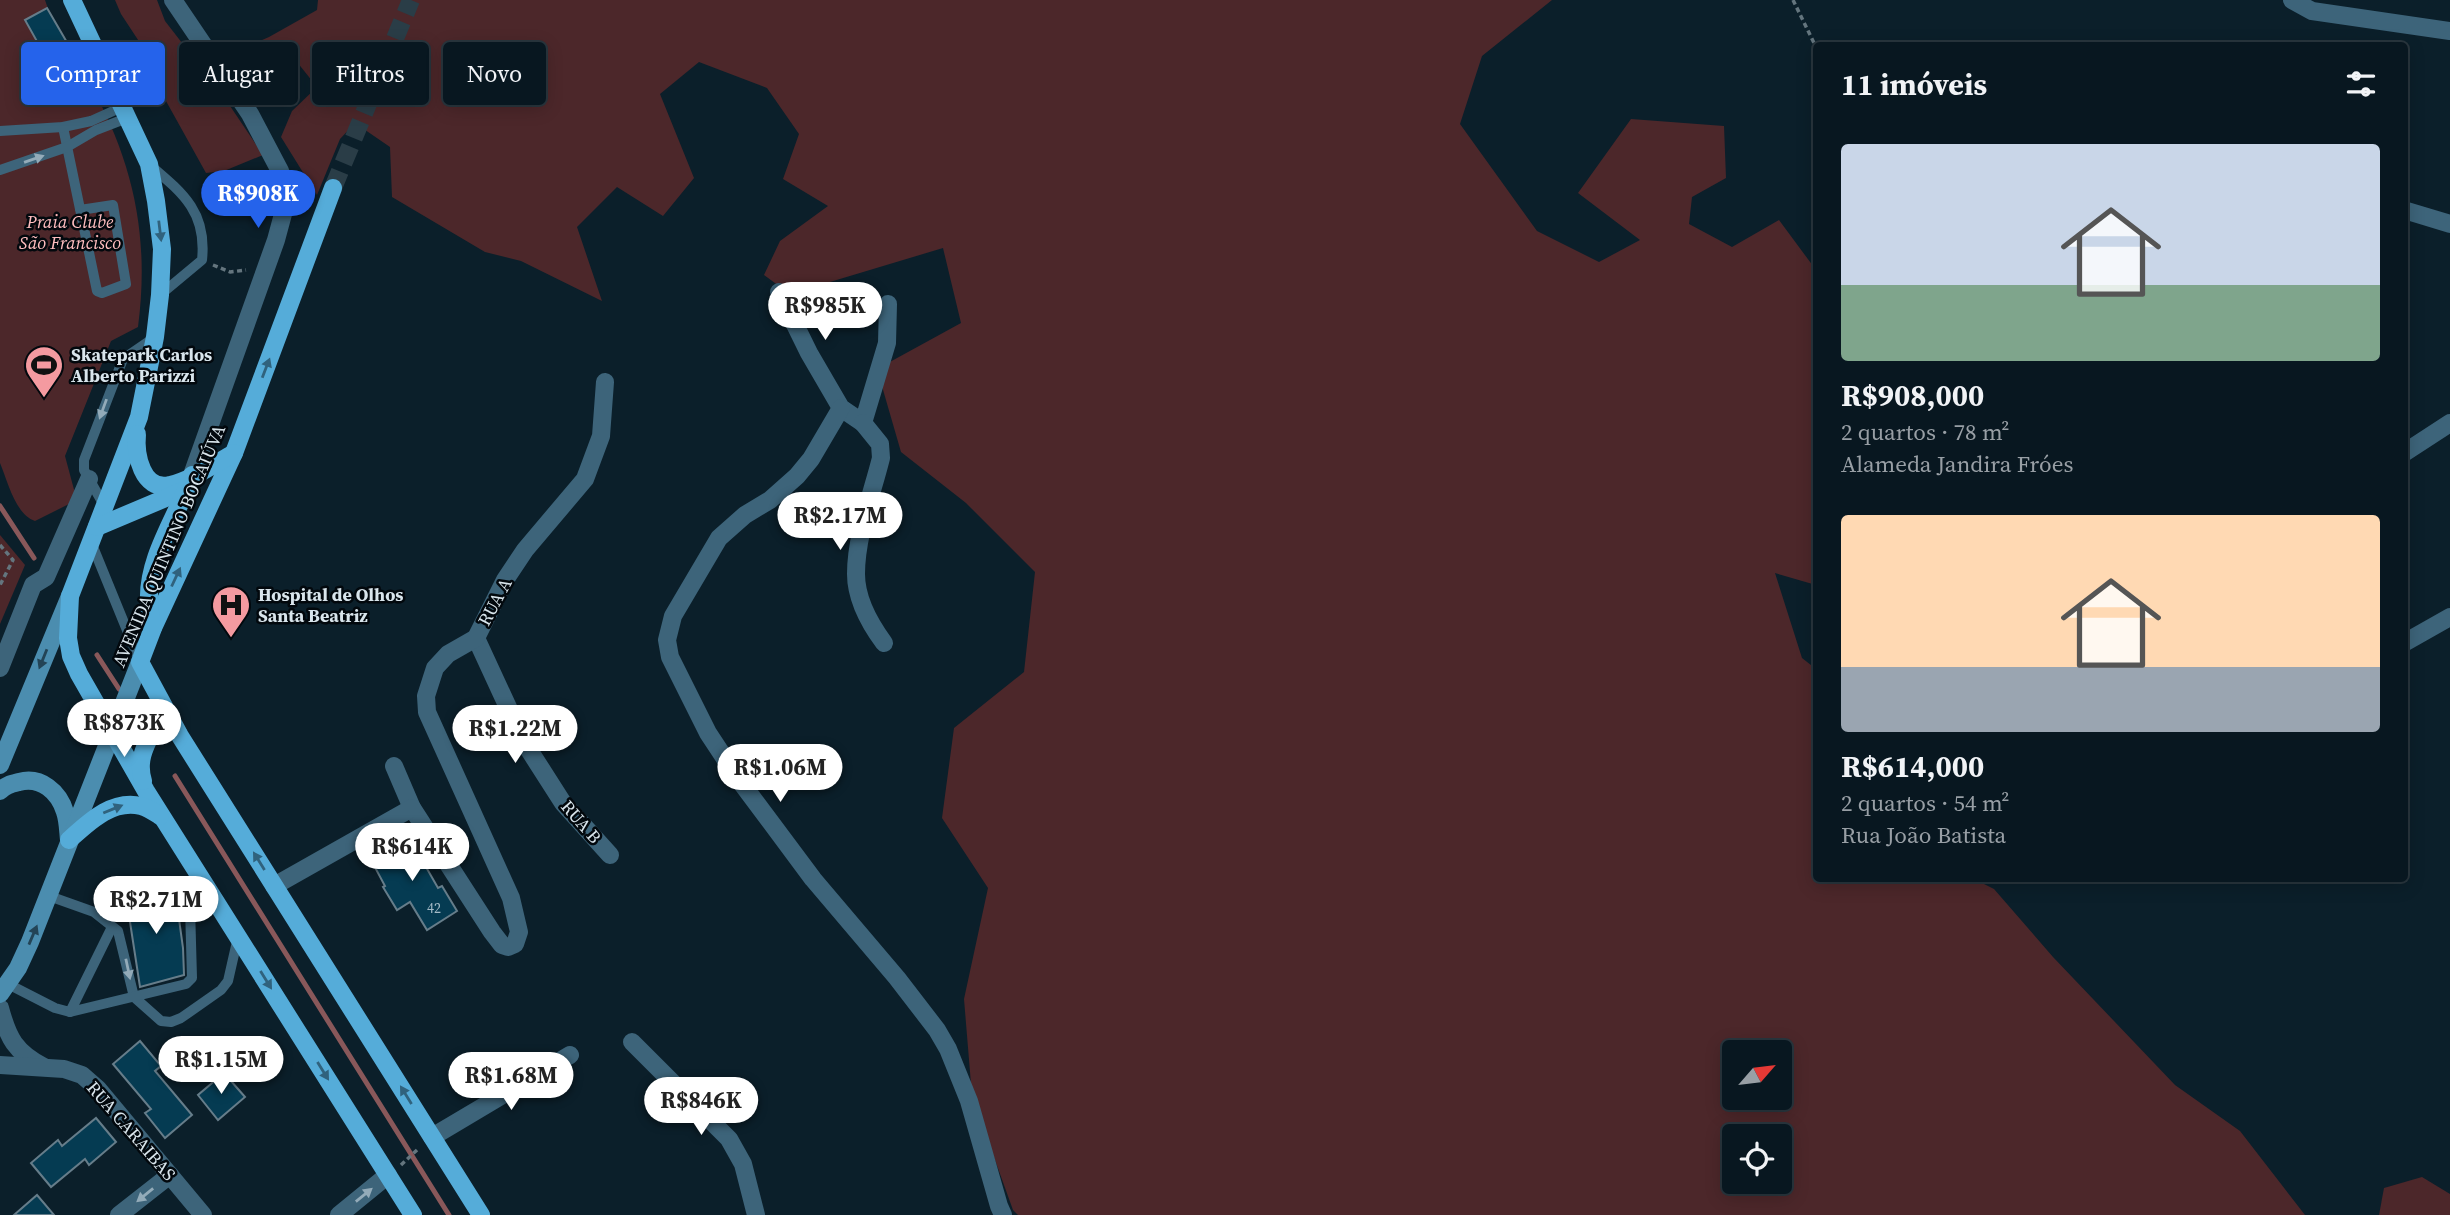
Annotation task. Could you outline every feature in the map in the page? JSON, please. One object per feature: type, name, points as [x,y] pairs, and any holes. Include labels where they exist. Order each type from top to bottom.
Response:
[{"type":"main road","points":[[0,765],[70,596],[139,417],[155,337],[160,295],[162,249],[149,164],[72,0]]},
{"type":"main road","name":"AVENIDA QUINTINO BOCAIÚVA","points":[[4,989],[30,942],[49,896],[153,628],[234,453],[333,188]]},
{"type":"main road","points":[[139,417],[138,459],[145,475],[156,484],[170,486],[190,482]]},
{"type":"main road","points":[[94,534],[190,482],[234,453]]},
{"type":"main road","points":[[153,628],[148,601],[156,559],[190,482]]},
{"type":"main road","points":[[70,596],[68,638],[71,656],[113,735],[413,1215]]},
{"type":"main road","points":[[140,662],[180,736],[481,1215]]},
{"type":"main road","points":[[146,791],[139,768],[140,758],[156,724],[170,724],[180,736]]},
{"type":"main road","points":[[0,791],[5,786],[24,780],[39,781],[54,792],[65,812],[69,840]]},
{"type":"main road","points":[[69,840],[89,822],[107,810],[121,805],[142,806],[163,817]]},
{"type":"street","points":[[173,0],[250,114],[287,189],[286,203],[265,269],[190,482]]},
{"type":"street","points":[[2292,0],[2312,11],[2450,31]]},
{"type":"street","points":[[2408,211],[2450,225]]},
{"type":"street","points":[[779,292],[809,353],[841,408],[876,436],[882,451],[861,539],[856,575],[862,604],[873,628],[884,643]]},
{"type":"street","points":[[863,423],[887,343],[888,304]]},
{"type":"street","name":"RUA A","points":[[412,808],[492,932],[502,945],[508,947],[515,944],[518,939],[518,921],[512,898],[428,712],[426,695],[435,668],[448,654],[476,638],[505,580],[525,550],[585,479],[601,436],[605,382]]},
{"type":"street","points":[[841,408],[811,459],[796,476],[770,500],[745,515],[719,538],[673,616],[667,640],[670,657],[708,733],[737,777],[813,879],[905,989],[948,1049],[969,1101],[1003,1215]]},
{"type":"street","points":[[2408,450],[2450,423]]},
{"type":"street","points":[[0,667],[33,585],[46,577],[89,479]]},
{"type":"street","points":[[2408,641],[2450,617]]},
{"type":"street","name":"RUA B","points":[[476,638],[524,742],[563,803],[610,855]]},
{"type":"street","points":[[274,886],[412,808],[394,766]]},
{"type":"street","name":"RUA CARAIBAS","points":[[0,1008],[13,1044],[26,1058],[47,1069]]},
{"type":"street","points":[[632,1042],[729,1139],[743,1164],[756,1215]]},
{"type":"street","points":[[432,1138],[570,1055]]},
{"type":"street","name":"RUA CARAIBAS","points":[[0,1065],[64,1069],[82,1074],[98,1089],[203,1215]]},
{"type":"street","points":[[120,1215],[170,1175]]},
{"type":"street","points":[[339,1215],[388,1175]]},
{"type":"lane","points":[[0,131],[63,127],[124,112]]},
{"type":"lane","points":[[0,170],[67,147],[124,112]]},
{"type":"lane","points":[[63,127],[67,147],[97,291],[102,293],[126,284],[113,205],[80,209]]},
{"type":"lane","points":[[149,164],[184,194],[192,206],[203,244],[202,260],[160,295]]},
{"type":"lane","points":[[105,507],[89,479],[83,460],[123,359],[155,337]]},
{"type":"lane","points":[[94,534],[140,662]]},
{"type":"lane","points":[[4,989],[70,1012],[186,984],[191,980],[190,911],[192,903],[209,890]]},
{"type":"lane","points":[[49,896],[94,912],[118,931],[134,997],[162,1021],[171,1022],[181,1018],[221,990],[228,981],[238,936]]},
{"type":"lane","points":[[70,1012],[112,926]]},
{"type":"path","points":[[1793,0],[1814,42]]},
{"type":"path","points":[[202,260],[230,272],[265,269]]},
{"type":"path","points":[[0,545],[13,560],[0,585]]},
{"type":"path","points":[[404,1162],[418,1150]]},
{"type":"green space","name":"Praia Clube São Francisco","points":[[0,0],[45,0],[65,42],[21,42],[21,105],[101,105],[104,110],[127,169],[139,230],[142,261],[138,327],[111,341],[65,456],[76,497],[71,503],[35,521],[17,505],[0,463]]},
{"type":"green space","points":[[115,0],[157,0],[165,21],[181,42],[179,42],[179,105],[229,105],[263,155],[224,171],[206,173],[165,99],[165,42],[139,42]]},
{"type":"green space","points":[[318,0],[1552,0],[1482,56],[1460,124],[1537,231],[1599,262],[1640,240],[1578,193],[1631,119],[1724,126],[1726,178],[1692,197],[1689,224],[1732,247],[1779,220],[1813,266],[1813,584],[1775,573],[1802,658],[1813,667],[1813,882],[1980,882],[1994,889],[2053,957],[2175,1085],[2240,1131],[2305,1215],[1018,1215],[1013,1210],[972,1096],[964,999],[988,888],[942,818],[954,728],[1024,672],[1035,572],[966,503],[901,452],[877,369],[961,323],[943,248],[790,294],[764,275],[780,241],[828,206],[783,179],[799,134],[767,88],[699,62],[660,94],[694,178],[663,216],[617,187],[577,227],[602,301],[521,261],[485,252],[392,197],[390,147],[355,123],[340,139],[317,195],[281,137],[292,111],[312,92],[312,105],[429,105],[429,42],[312,42],[312,81],[298,63],[298,42],[258,42],[317,10]]},
{"type":"green space","points":[[0,535],[25,565],[0,624]]},
{"type":"green space","points":[[2422,1177],[2450,1194],[2450,1215],[2379,1215],[2384,1188]]},
{"type":"building","points":[[47,8],[67,42],[37,42],[25,20]]},
{"type":"building","points":[[412,836],[438,888],[442,886],[457,911],[427,930],[410,902],[397,910],[370,858]]},
{"type":"building","points":[[175,890],[184,975],[140,987],[126,896]]},
{"type":"building","points":[[140,1041],[161,1066],[155,1071],[192,1115],[165,1138],[145,1113],[151,1109],[113,1064]]},
{"type":"building","points":[[224,1073],[245,1097],[218,1120],[198,1095]]},
{"type":"building","points":[[96,1118],[116,1142],[89,1165],[85,1159],[51,1187],[31,1163],[58,1140],[62,1146]]},
{"type":"building","points":[[37,1195],[54,1215],[14,1215]]},
{"type":"waterway","points":[[0,506],[34,558]]},
{"type":"waterway","points":[[97,655],[119,689]]},
{"type":"waterway","points":[[175,776],[449,1215]]},
{"type":"tunnel","points":[[333,188],[411,0]]},
{"type":"place","name":"Skatepark Carlos Alberto Parizzi","points":[[44,399]]},
{"type":"place","name":"Hospital de Olhos Santa Beatriz","points":[[231,639]]}]
